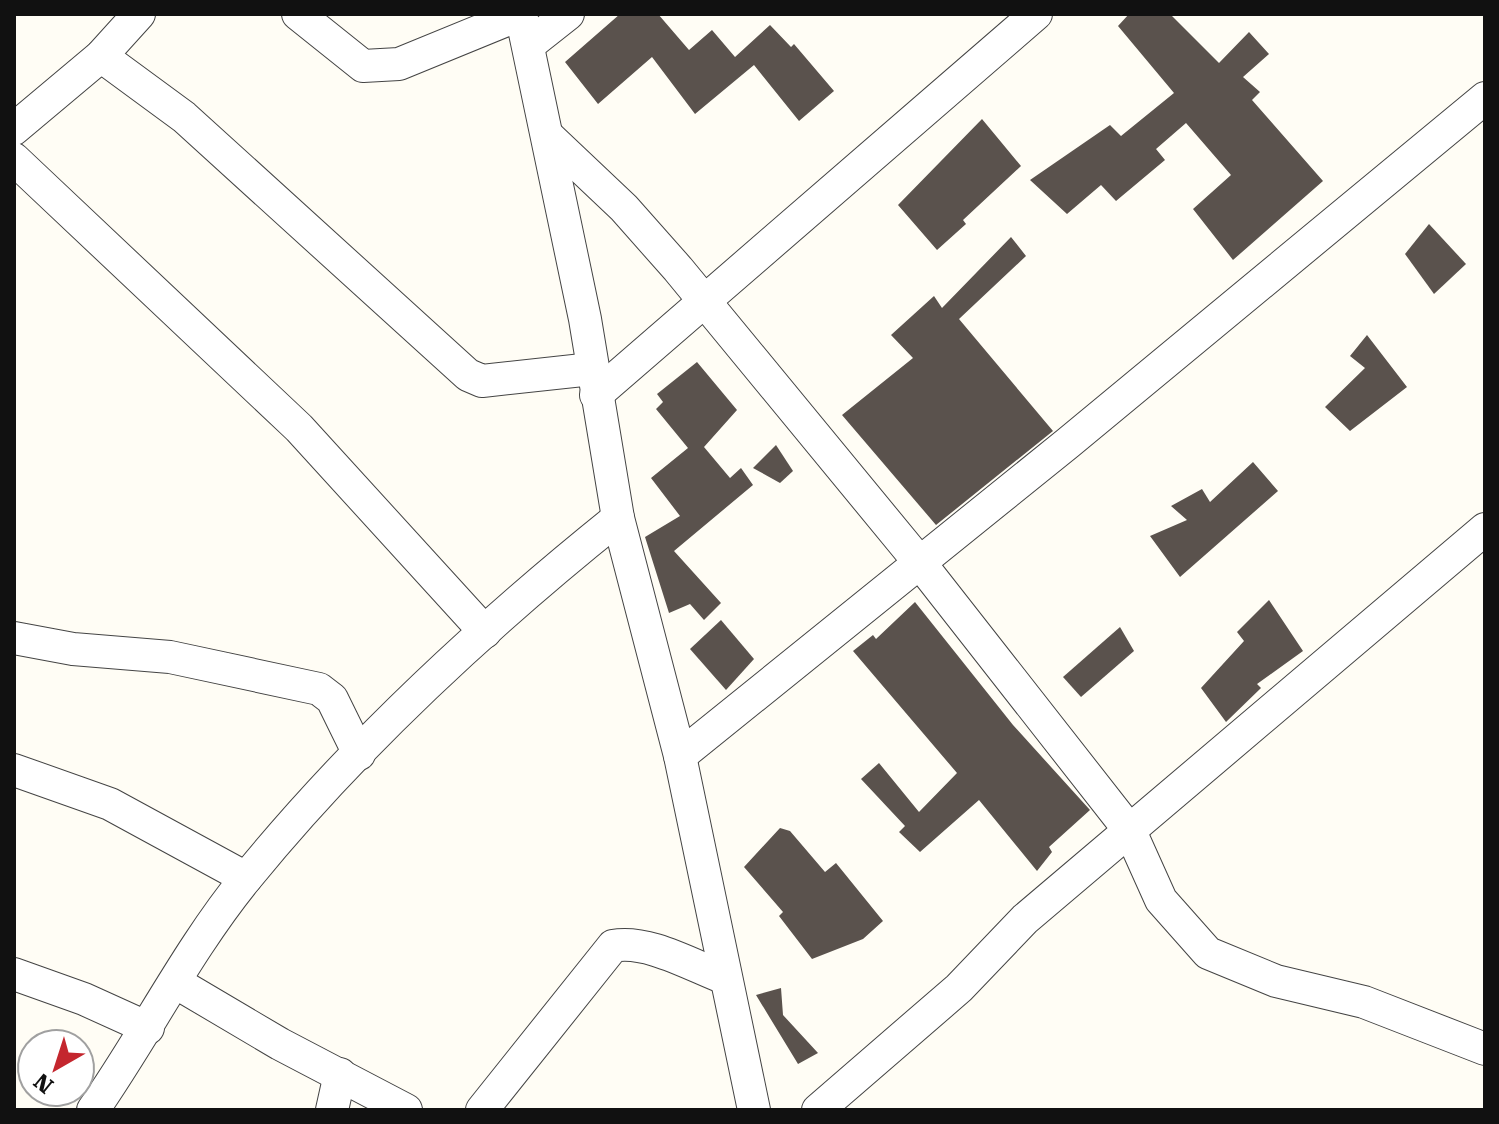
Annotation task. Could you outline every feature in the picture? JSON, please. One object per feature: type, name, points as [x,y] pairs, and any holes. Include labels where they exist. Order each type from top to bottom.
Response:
[{"type":"street","points":[[14,129],[101,56],[139,14]]},
{"type":"street","points":[[298,14],[363,66],[399,64],[568,14]]},
{"type":"street","points":[[101,56],[184,117],[468,375],[482,381],[594,382],[701,301],[1036,14]]},
{"type":"street","points":[[525,29],[549,137],[618,518],[680,756],[754,1110]]},
{"type":"street","points":[[680,756],[920,563],[1485,98]]},
{"type":"street","points":[[549,137],[624,208],[920,563],[1130,831],[1161,900],[1208,953],[1276,981],[1364,1002],[1485,1049]]},
{"type":"street","points":[[14,159],[299,428],[485,632]]},
{"type":"street","points":[[93,1110],[246,878],[359,754],[485,632],[618,518]]},
{"type":"street","points":[[818,1110],[959,988],[1025,919],[1485,529]]},
{"type":"street","points":[[14,638],[73,649],[170,657],[319,689],[332,699],[359,754]]},
{"type":"street","points":[[14,770],[110,804],[246,878]]},
{"type":"street","points":[[482,1110],[613,946],[627,943],[646,948],[725,978]]},
{"type":"street","points":[[14,974],[148,1028]]},
{"type":"street","points":[[175,982],[280,1044],[406,1110]]},
{"type":"street","points":[[332,1110],[340,1074]]},
{"type":"building","points":[[620,14],[658,14],[689,50],[712,30],[735,57],[770,25],[791,47],[794,44],[834,91],[799,121],[754,65],[695,114],[652,57],[598,104],[565,62]]},
{"type":"building","points":[[1129,14],[1170,14],[1219,63],[1249,32],[1269,54],[1243,77],[1260,92],[1252,100],[1323,181],[1233,260],[1193,209],[1231,175],[1186,123],[1156,149],[1165,160],[1116,201],[1101,185],[1067,214],[1030,180],[1110,125],[1121,136],[1174,93],[1118,26]]},
{"type":"building","points":[[982,119],[1021,166],[963,220],[966,224],[937,250],[898,205]]},
{"type":"building","points":[[1429,224],[1466,264],[1434,294],[1405,254]]},
{"type":"building","points":[[1011,237],[1026,256],[959,319],[1053,431],[936,525],[842,415],[913,358],[891,335],[934,296],[942,308]]},
{"type":"building","points":[[1367,335],[1407,387],[1350,431],[1325,407],[1365,368],[1350,356]]},
{"type":"building","points":[[697,362],[737,410],[704,447],[730,478],[741,468],[753,485],[674,551],[721,603],[704,620],[690,604],[669,613],[645,537],[680,516],[651,478],[688,448],[656,409],[663,402],[657,394]]},
{"type":"building","points":[[776,445],[793,471],[780,483],[753,468]]},
{"type":"building","points":[[1253,462],[1278,491],[1180,577],[1150,536],[1187,520],[1171,506],[1202,489],[1210,502]]},
{"type":"building","points":[[1269,600],[1303,651],[1257,684],[1261,688],[1226,722],[1201,688],[1244,641],[1237,632]]},
{"type":"building","points":[[915,602],[1013,725],[1090,810],[1049,847],[1052,852],[1037,871],[979,800],[920,852],[899,832],[905,826],[861,779],[879,763],[919,812],[957,773],[853,651],[873,635],[876,639]]},
{"type":"building","points":[[721,620],[754,659],[726,690],[690,649]]},
{"type":"building","points":[[1120,627],[1134,651],[1081,697],[1063,677]]},
{"type":"building","points":[[780,828],[790,831],[825,872],[836,863],[883,921],[863,939],[812,959],[779,916],[783,912],[744,867]]},
{"type":"building","points":[[781,988],[783,1015],[818,1053],[798,1064],[756,995]]}]
